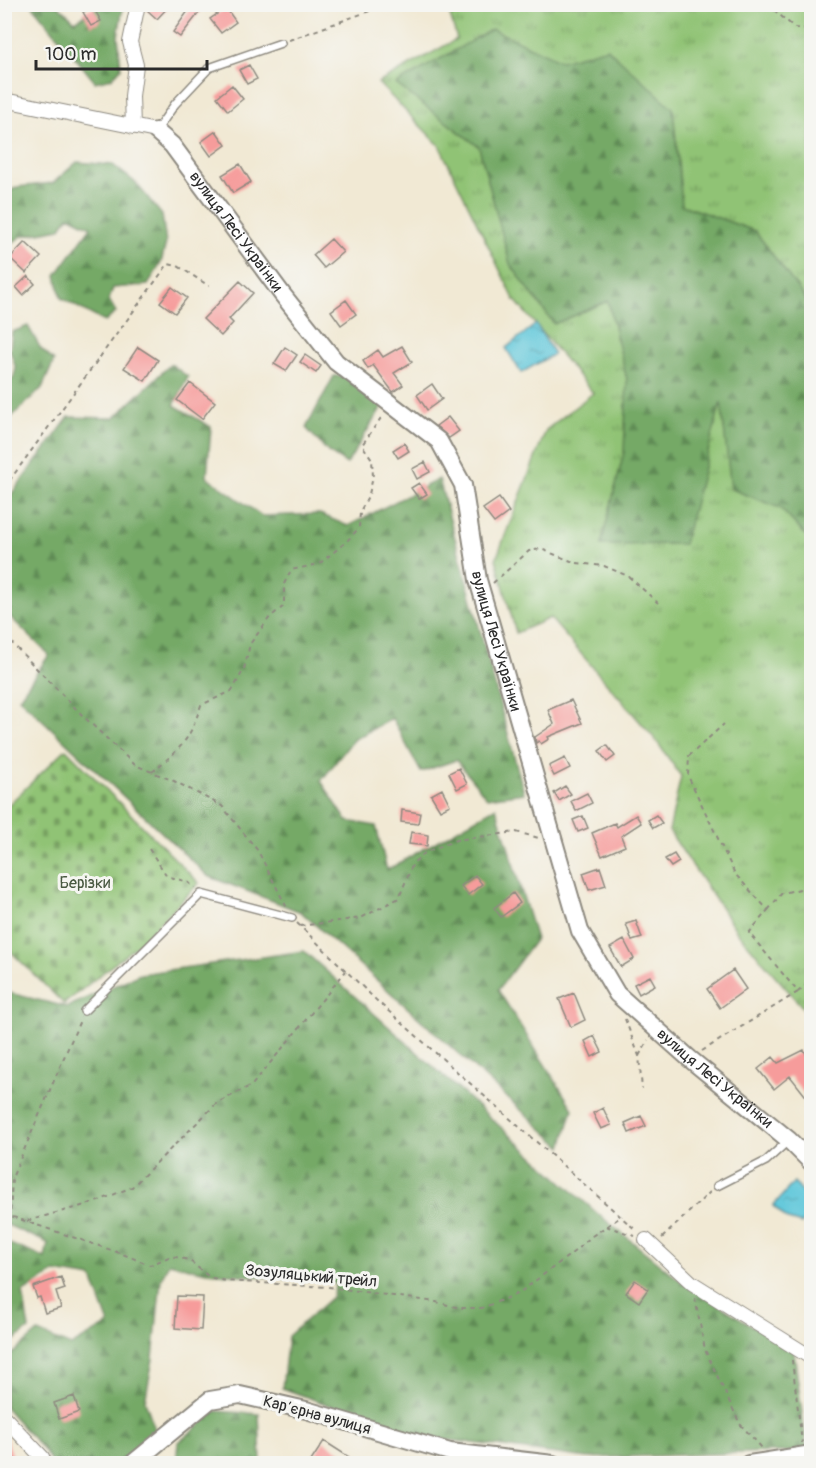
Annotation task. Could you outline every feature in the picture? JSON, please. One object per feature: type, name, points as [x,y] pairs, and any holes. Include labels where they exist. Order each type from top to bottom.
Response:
[{"type":"street","points":[[133,127],[132,96],[136,65],[130,42],[138,4]]},
{"type":"street","points":[[4,100],[156,131]]},
{"type":"street","name":"вулиця Лесі Українки","points":[[156,131],[171,145],[336,363],[439,441],[463,485],[479,584],[580,932],[616,994],[690,1059],[789,1140],[812,1163]]},
{"type":"street","points":[[650,1243],[692,1283],[812,1358]]},
{"type":"street","name":"Карʼєрна вулиця","points":[[132,1464],[210,1400],[240,1395],[306,1410],[450,1452],[519,1462],[553,1464]]},
{"type":"street","points":[[4,1417],[42,1457],[45,1464]]},
{"type":"street","points":[[749,1464],[808,1454]]},
{"type":"lane","points":[[156,131],[175,104],[209,68],[281,43]]},
{"type":"lane","points":[[84,1011],[201,894],[292,918]]},
{"type":"lane","points":[[717,1186],[766,1161],[789,1140]]},
{"type":"path","points":[[281,43],[389,4]]},
{"type":"path","points":[[766,4],[795,28],[812,29]]},
{"type":"path","points":[[4,118],[10,139],[6,157]]},
{"type":"path","points":[[4,488],[168,264],[178,266],[209,286]]},
{"type":"path","points":[[152,772],[176,752],[189,736],[201,705],[232,691],[244,669],[250,644],[270,617],[284,606],[284,584],[291,570],[319,564],[359,528],[360,512],[369,494],[373,477],[372,459],[362,446],[391,403]]},
{"type":"path","points":[[367,452],[371,447]]},
{"type":"path","points":[[479,584],[492,584],[529,551],[542,549],[576,563],[604,566],[628,576],[658,603]]},
{"type":"path","points":[[4,635],[83,716],[135,765],[174,781],[222,806],[258,851],[292,918],[384,1008],[650,1243]]},
{"type":"path","points":[[724,724],[689,756],[688,776],[735,874],[768,910]]},
{"type":"path","points":[[300,926],[361,918],[399,898],[412,863],[426,852],[456,840],[516,832],[554,842]]},
{"type":"path","points":[[149,849],[167,876],[189,882],[201,894]]},
{"type":"path","points":[[798,992],[749,933],[782,893],[805,888],[812,889]]},
{"type":"path","points":[[25,1221],[96,1203],[132,1187],[217,1103],[252,1085],[346,971]]},
{"type":"path","points":[[690,1059],[798,992],[812,979]]},
{"type":"path","points":[[4,1237],[10,1216],[12,1178],[84,1011]]},
{"type":"path","points":[[623,1015],[639,1056],[642,1089]]},
{"type":"path","points":[[639,1056],[656,1027]]},
{"type":"path","points":[[4,1183],[12,1178]]},
{"type":"path","points":[[650,1243],[717,1186]]},
{"type":"path","name":"Зозуляцький трейл","points":[[4,1214],[150,1265],[171,1256],[189,1260],[209,1277],[226,1281],[329,1287],[436,1302],[460,1308],[482,1308],[519,1293],[622,1216]]},
{"type":"path","points":[[606,1226],[650,1243]]},
{"type":"path","points":[[692,1283],[705,1350],[740,1424],[773,1460]]},
{"type":"path","points":[[786,1343],[791,1354],[798,1427],[808,1454]]},
{"type":"green space","points":[[32,5],[58,5],[75,21],[101,5],[121,5],[123,7],[118,36],[121,68],[112,78],[95,82]]},
{"type":"green space","points":[[447,5],[811,5],[812,1007],[805,1010],[738,933],[669,831],[681,776],[655,739],[550,618],[516,633],[496,559],[546,430],[593,393],[514,299],[439,145],[378,83],[457,39]]},
{"type":"green space","points":[[492,29],[561,61],[607,48],[673,108],[682,205],[755,231],[811,306],[811,541],[780,508],[731,489],[721,402],[684,544],[601,545],[624,452],[627,380],[608,301],[554,324],[510,264],[479,147],[396,84]]},
{"type":"green space","points":[[77,162],[113,165],[136,183],[162,215],[166,243],[161,263],[148,285],[113,288],[109,300],[116,312],[105,322],[61,298],[56,275],[91,227],[69,216],[60,229],[22,236],[5,246],[5,194],[17,187],[53,183]]},
{"type":"green space","points":[[28,326],[41,349],[54,361],[42,388],[5,423],[5,378],[13,379],[16,369],[10,350],[12,332]]},
{"type":"green space","points":[[171,364],[188,377],[174,405],[211,427],[207,477],[262,516],[320,514],[348,526],[439,479],[524,793],[487,798],[456,760],[421,772],[392,718],[353,740],[321,781],[347,821],[376,826],[387,870],[496,807],[536,939],[498,990],[573,1109],[562,1147],[301,912],[208,876],[19,698],[49,655],[5,612],[4,504],[69,417],[114,418]]},
{"type":"green space","points":[[334,376],[347,376],[383,405],[347,464],[328,452],[306,428]]},
{"type":"green space","name":"Берізки","points":[[66,749],[199,883],[136,946],[64,1004],[5,946],[4,809]]},
{"type":"green space","points":[[304,951],[598,1214],[682,1282],[794,1352],[807,1451],[588,1458],[411,1435],[282,1388],[288,1336],[332,1297],[336,1283],[206,1272],[169,1263],[161,1279],[153,1359],[145,1401],[157,1435],[122,1460],[111,1463],[52,1463],[5,1407],[5,1360],[38,1332],[71,1346],[109,1324],[92,1278],[55,1272],[23,1292],[29,1329],[5,1347],[5,1242],[45,1258],[48,1243],[5,1224],[5,992],[67,1007],[140,974]]},
{"type":"green space","points":[[216,1411],[259,1414],[261,1463],[176,1463],[178,1443]]},
{"type":"water","points":[[536,324],[554,354],[521,373],[506,348]]},
{"type":"water","points":[[794,1182],[811,1203],[811,1215],[801,1224],[788,1220],[773,1206]]},
{"type":"building","points":[[147,4],[171,4],[157,19],[146,9]]},
{"type":"building","points":[[193,4],[206,4],[180,37],[173,32]]},
{"type":"building","points":[[93,7],[101,21],[91,26],[83,12]]},
{"type":"building","points":[[226,8],[236,22],[221,33],[210,19]]},
{"type":"building","points":[[249,65],[257,79],[247,84],[239,70]]},
{"type":"building","points":[[232,85],[243,99],[228,111],[217,97]]},
{"type":"building","points":[[216,131],[226,145],[211,156],[201,142]]},
{"type":"building","points":[[240,164],[251,182],[233,193],[222,175]]},
{"type":"building","points":[[331,239],[343,252],[324,268],[313,255]]},
{"type":"building","points":[[25,242],[41,257],[26,273],[10,258]]},
{"type":"building","points":[[28,276],[35,284],[23,295],[16,287]]},
{"type":"building","points":[[240,281],[253,293],[229,319],[233,323],[221,336],[203,319]]},
{"type":"building","points":[[172,287],[187,298],[175,313],[160,302]]},
{"type":"building","points":[[346,300],[356,314],[341,325],[331,311]]},
{"type":"building","points":[[402,346],[412,362],[394,373],[403,385],[393,392],[373,365],[368,369],[363,361],[378,350],[383,357]]},
{"type":"building","points":[[138,347],[158,360],[145,381],[124,368]]},
{"type":"building","points":[[285,347],[297,355],[286,371],[274,364]]},
{"type":"building","points":[[305,355],[321,366],[316,373],[300,362]]},
{"type":"building","points":[[190,383],[215,402],[202,419],[177,400]]},
{"type":"building","points":[[432,384],[442,399],[427,410],[417,395]]},
{"type":"building","points":[[448,417],[459,431],[449,438],[436,426]]},
{"type":"building","points":[[404,443],[409,451],[398,458],[393,450]]},
{"type":"building","points":[[425,462],[430,472],[417,479],[412,469]]},
{"type":"building","points":[[419,483],[427,494],[419,499],[411,488]]},
{"type":"building","points":[[499,498],[509,512],[494,523],[483,509]]},
{"type":"building","points":[[571,700],[582,723],[548,737],[549,739],[541,744],[539,741],[536,743],[535,737],[554,724],[548,710]]},
{"type":"building","points":[[607,745],[615,756],[607,762],[599,751]]},
{"type":"building","points":[[565,758],[570,768],[554,776],[549,766]]},
{"type":"building","points":[[459,768],[467,784],[457,789],[449,773]]},
{"type":"building","points":[[565,786],[571,794],[559,801],[554,793]]},
{"type":"building","points":[[442,789],[450,805],[440,810],[431,795]]},
{"type":"building","points":[[587,793],[592,803],[576,811],[571,801]]},
{"type":"building","points":[[402,810],[420,813],[418,824],[401,822]]},
{"type":"building","points":[[636,815],[641,823],[621,836],[625,846],[602,856],[592,833],[615,823],[617,827]]},
{"type":"building","points":[[656,815],[662,823],[653,828],[648,820]]},
{"type":"building","points":[[583,816],[588,828],[578,832],[573,820]]},
{"type":"building","points":[[411,832],[428,835],[427,846],[409,844]]},
{"type":"building","points":[[674,854],[679,862],[671,867],[665,859]]},
{"type":"building","points":[[600,867],[606,885],[589,890],[583,873]]},
{"type":"building","points":[[475,875],[482,884],[468,895],[461,886]]},
{"type":"building","points":[[513,893],[520,903],[501,917],[494,908]]},
{"type":"building","points":[[636,921],[642,938],[632,941],[626,924]]},
{"type":"building","points":[[624,940],[634,959],[621,967],[610,948]]},
{"type":"building","points":[[733,970],[746,989],[720,1008],[707,989]]},
{"type":"building","points":[[650,976],[655,985],[639,994],[634,984]]},
{"type":"building","points":[[574,993],[585,1020],[571,1027],[559,999]]},
{"type":"building","points":[[594,1036],[602,1052],[592,1057],[585,1041]]},
{"type":"building","points":[[804,1050],[812,1065],[812,1104],[790,1076],[774,1089],[758,1069],[773,1057],[778,1063]]},
{"type":"building","points":[[603,1108],[611,1125],[601,1129],[593,1113]]},
{"type":"building","points":[[641,1116],[646,1126],[629,1133],[625,1123]]},
{"type":"building","points":[[61,1277],[65,1289],[56,1292],[61,1308],[45,1313],[40,1297],[37,1298],[33,1287]]},
{"type":"building","points":[[635,1280],[648,1289],[639,1302],[626,1293]]},
{"type":"building","points":[[177,1296],[203,1297],[201,1330],[175,1328]]},
{"type":"building","points":[[74,1396],[79,1412],[59,1419],[54,1403]]},
{"type":"building","points":[[5,1435],[16,1464],[4,1464]]},
{"type":"building","points":[[324,1441],[349,1457],[345,1464],[309,1464]]}]
